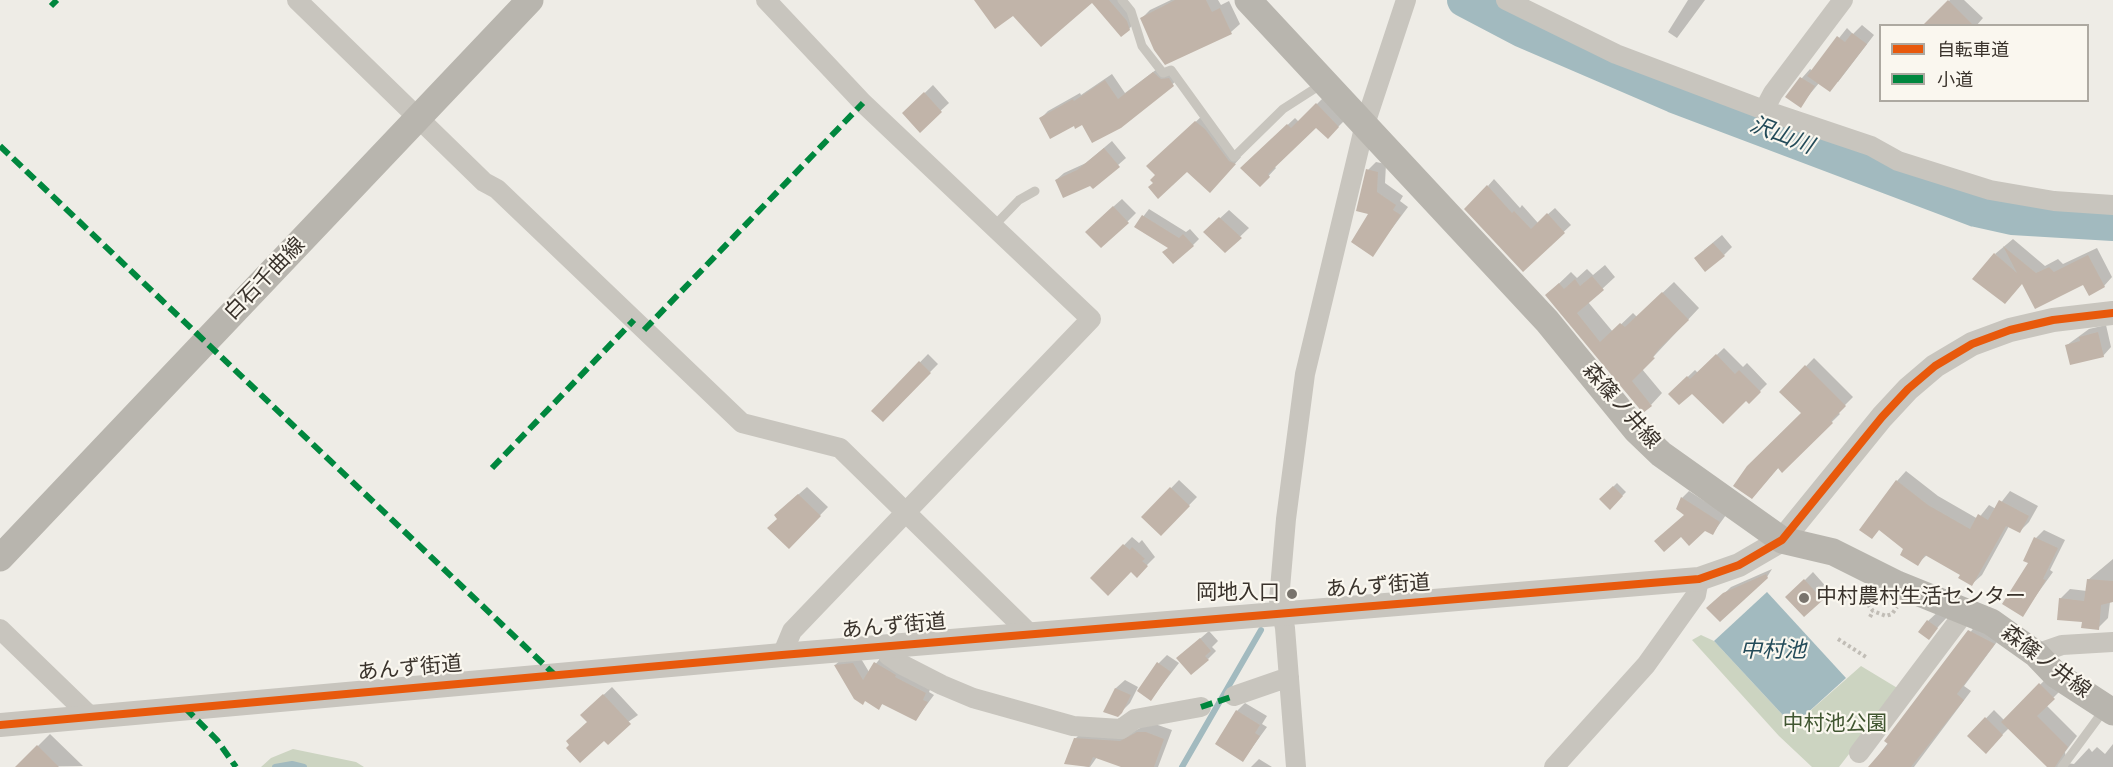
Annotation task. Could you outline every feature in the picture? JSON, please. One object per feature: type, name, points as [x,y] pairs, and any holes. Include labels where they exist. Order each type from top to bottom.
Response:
[{"type":"main road","name":"白石千曲線","points":[[0,558],[420,119],[530,0]]},
{"type":"main road","name":"森篠ノ井線","points":[[1248,0],[1547,321],[1636,430],[1661,454],[1782,540],[1833,552],[1898,584],[1991,622],[2036,654],[2056,675],[2109,710]]},
{"type":"street","points":[[297,0],[742,423],[840,448],[1030,634]]},
{"type":"street","points":[[766,0],[863,103],[1091,319],[792,631],[782,655]]},
{"type":"street","points":[[1296,767],[1289,677],[1279,600],[1286,519],[1305,374],[1365,124],[1406,0]]},
{"type":"street","points":[[1506,0],[1616,54],[1764,110],[1871,146],[1898,161],[1990,190],[2054,201],[2113,205]]},
{"type":"street","points":[[1764,110],[1773,93],[1843,0]]},
{"type":"street","points":[[1782,540],[1882,417],[1908,388],[1935,366],[1972,344],[2010,330],[2053,321],[2113,313]]},
{"type":"street","name":"あんず街道","points":[[0,725],[782,655],[1699,579],[1739,565],[1782,540]]},
{"type":"street","points":[[1554,767],[1646,665],[1696,595],[1699,579]]},
{"type":"street","points":[[1859,753],[1965,612]]},
{"type":"street","points":[[0,629],[90,716]]},
{"type":"street","points":[[2036,654],[2062,645],[2113,642]]},
{"type":"street","points":[[885,647],[888,655],[901,664],[942,686],[973,698],[1073,726],[1121,729],[1135,719],[1201,707]]},
{"type":"street","points":[[1234,696],[1289,677]]},
{"type":"lane","points":[[1122,0],[1131,11],[1142,46],[1163,73],[1171,70],[1234,157],[1283,109],[1325,82]]},
{"type":"lane","points":[[993,226],[1019,200],[1035,191]]},
{"type":"lane","points":[[2062,767],[2109,710]]},
{"type":"path","points":[[1871,586],[1868,600],[1873,611],[1886,616],[1892,614],[1900,599]]},
{"type":"path","points":[[1870,617],[1873,611]]},
{"type":"path","points":[[1838,639],[1854,647],[1866,657]]},
{"type":"green space","name":"中村池公園","points":[[1701,635],[1714,641],[1793,726],[1861,666],[1899,689],[1839,767],[1812,767],[1779,736],[1692,640]]},
{"type":"green space","points":[[293,749],[356,762],[364,767],[261,767],[271,758]]},
{"type":"water","name":"中村池","points":[[1767,592],[1846,678],[1793,726],[1714,641]]},
{"type":"building","points":[[974,0],[1109,0],[1127,21],[1130,30],[1121,37],[1092,3],[1041,47],[1013,16],[995,29]]},
{"type":"building","points":[[1175,0],[1206,0],[1212,12],[1220,8],[1232,34],[1165,65],[1154,50],[1140,18]]},
{"type":"building","points":[[1948,0],[1972,24],[1924,24]]},
{"type":"building","points":[[1852,33],[1867,44],[1830,92],[1807,76],[1837,36],[1845,42]]},
{"type":"building","points":[[1153,72],[1161,79],[1169,78],[1174,86],[1121,128],[1092,143],[1082,125],[1075,129],[1074,126],[1050,139],[1039,118],[1073,99],[1074,101],[1105,80],[1118,99]]},
{"type":"building","points":[[1800,77],[1815,86],[1801,108],[1785,97]]},
{"type":"building","points":[[924,92],[942,112],[920,133],[902,113]]},
{"type":"building","points":[[1316,103],[1339,127],[1328,139],[1316,128],[1268,174],[1270,177],[1260,187],[1240,168],[1287,124],[1291,128]]},
{"type":"building","points":[[1195,121],[1205,129],[1229,161],[1236,164],[1210,193],[1187,172],[1158,199],[1148,187],[1153,183],[1150,180],[1155,175],[1146,166]]},
{"type":"building","points":[[1104,148],[1120,167],[1093,189],[1090,186],[1063,198],[1055,180],[1077,170]]},
{"type":"building","points":[[1366,169],[1378,172],[1377,192],[1396,205],[1393,210],[1401,215],[1373,257],[1351,242],[1368,214],[1356,211]]},
{"type":"building","points":[[1487,185],[1512,213],[1514,211],[1531,229],[1547,213],[1565,233],[1523,272],[1464,209]]},
{"type":"building","points":[[1113,206],[1129,223],[1101,248],[1085,232]]},
{"type":"building","points":[[1142,215],[1179,238],[1183,234],[1194,246],[1173,264],[1162,252],[1168,248],[1134,227]]},
{"type":"building","points":[[1219,217],[1242,238],[1225,253],[1203,232]]},
{"type":"building","points":[[1713,243],[1725,256],[1705,272],[1694,258]]},
{"type":"building","points":[[2003,246],[2036,273],[2049,267],[2054,272],[2088,255],[2105,287],[2089,296],[2083,285],[2035,309],[2022,284],[2005,304],[1972,279],[1994,253],[2017,273]]},
{"type":"building","points":[[1592,276],[1604,290],[1577,313],[1600,342],[1620,323],[1625,327],[1662,292],[1689,320],[1659,349],[1653,357],[1655,358],[1632,381],[1652,406],[1643,413],[1545,295],[1559,283],[1564,289],[1575,279],[1580,286]]},
{"type":"building","points":[[2098,332],[2104,357],[2070,365],[2065,345],[2080,341],[2079,337]]},
{"type":"building","points":[[1716,354],[1735,374],[1739,370],[1761,392],[1749,404],[1746,401],[1723,424],[1692,394],[1679,405],[1668,394],[1687,376],[1690,379]]},
{"type":"building","points":[[919,361],[931,373],[883,422],[871,411]]},
{"type":"building","points":[[1805,365],[1846,406],[1831,421],[1833,423],[1782,473],[1778,468],[1752,499],[1733,486],[1747,466],[1801,413],[1779,392]]},
{"type":"building","points":[[1896,480],[1928,505],[1970,529],[1978,514],[1988,520],[1999,500],[2029,516],[2020,533],[2006,526],[1972,586],[1958,578],[1960,575],[1925,555],[1918,566],[1900,555],[1903,549],[1879,530],[1872,539],[1859,530]]},
{"type":"building","points":[[1613,486],[1623,496],[1610,510],[1599,499]]},
{"type":"building","points":[[1170,487],[1190,506],[1161,536],[1141,517]]},
{"type":"building","points":[[798,494],[821,516],[789,549],[767,528],[777,519],[774,515]]},
{"type":"building","points":[[1681,497],[1720,522],[1713,535],[1705,531],[1689,546],[1681,537],[1664,552],[1654,541],[1684,515],[1676,509]]},
{"type":"building","points":[[2034,537],[2058,548],[2043,579],[2046,580],[2023,617],[2002,604],[2028,563],[2023,561]]},
{"type":"building","points":[[1123,544],[1130,550],[1132,547],[1145,559],[1142,561],[1148,566],[1137,578],[1131,572],[1108,596],[1090,578]]},
{"type":"building","points":[[1766,574],[1768,578],[1720,622],[1706,608],[1723,593]]},
{"type":"building","name":"中村農村生活センター","points":[[1804,579],[1823,600],[1804,617],[1785,597]]},
{"type":"building","points":[[2087,579],[2113,581],[2113,602],[2101,605],[2099,630],[2081,628],[2082,622],[2057,620],[2059,598],[2084,601]]},
{"type":"building","points":[[1927,620],[1938,628],[1929,640],[1918,632]]},
{"type":"building","points":[[1968,630],[1995,644],[1957,694],[1964,700],[1911,767],[1868,767],[1888,744],[1884,741]]},
{"type":"building","points":[[1200,638],[1211,651],[1205,656],[1209,660],[1191,675],[1176,658]]},
{"type":"building","points":[[874,662],[896,675],[895,677],[926,693],[923,700],[928,702],[916,721],[882,704],[879,710],[865,701],[863,705],[854,699],[834,665],[853,663],[863,680]]},
{"type":"building","points":[[1157,662],[1171,672],[1151,701],[1137,691]]},
{"type":"building","points":[[2039,683],[2055,699],[2037,716],[2068,747],[2055,767],[2047,767],[2001,722]]},
{"type":"building","points":[[1115,688],[1131,695],[1118,717],[1103,712]]},
{"type":"building","points":[[603,694],[631,724],[608,745],[604,741],[580,763],[566,748],[569,745],[566,741],[587,722],[580,715]]},
{"type":"building","points":[[1236,710],[1260,725],[1255,733],[1260,736],[1243,762],[1215,744]]},
{"type":"building","points":[[1985,717],[2003,735],[1986,754],[1967,736]]},
{"type":"building","points":[[1137,732],[1146,732],[1164,739],[1154,767],[1121,767],[1093,757],[1089,767],[1064,764],[1074,738],[1120,741]]},
{"type":"building","points":[[37,745],[59,767],[15,767]]},
{"type":"waterway","name":"沢山川","points":[[1464,0],[1523,31],[1674,96],[1976,210],[2012,218],[2113,224]]},
{"type":"waterway","points":[[1182,767],[1261,630]]},
{"type":"waterway","points":[[275,767],[292,764],[304,767]]},
{"type":"marked path","points":[[51,6],[57,0]]},
{"type":"marked path","points":[[644,330],[863,103]]},
{"type":"marked path","points":[[0,146],[556,676]]},
{"type":"marked path","points":[[492,468],[634,320]]},
{"type":"marked path","points":[[1201,707],[1234,696]]},
{"type":"marked path","points":[[185,708],[217,740],[236,767]]},
{"type":"cycle path","points":[[0,725],[782,655],[1699,579],[1739,565],[1782,540],[1882,417],[1908,389],[1935,366],[1972,344],[2010,330],[2053,320],[2113,313]]},
{"type":"place","name":"岡地入口","points":[[1292,594]]},
{"type":"place","name":"中村農村生活センター","points":[[1804,598]]}]
